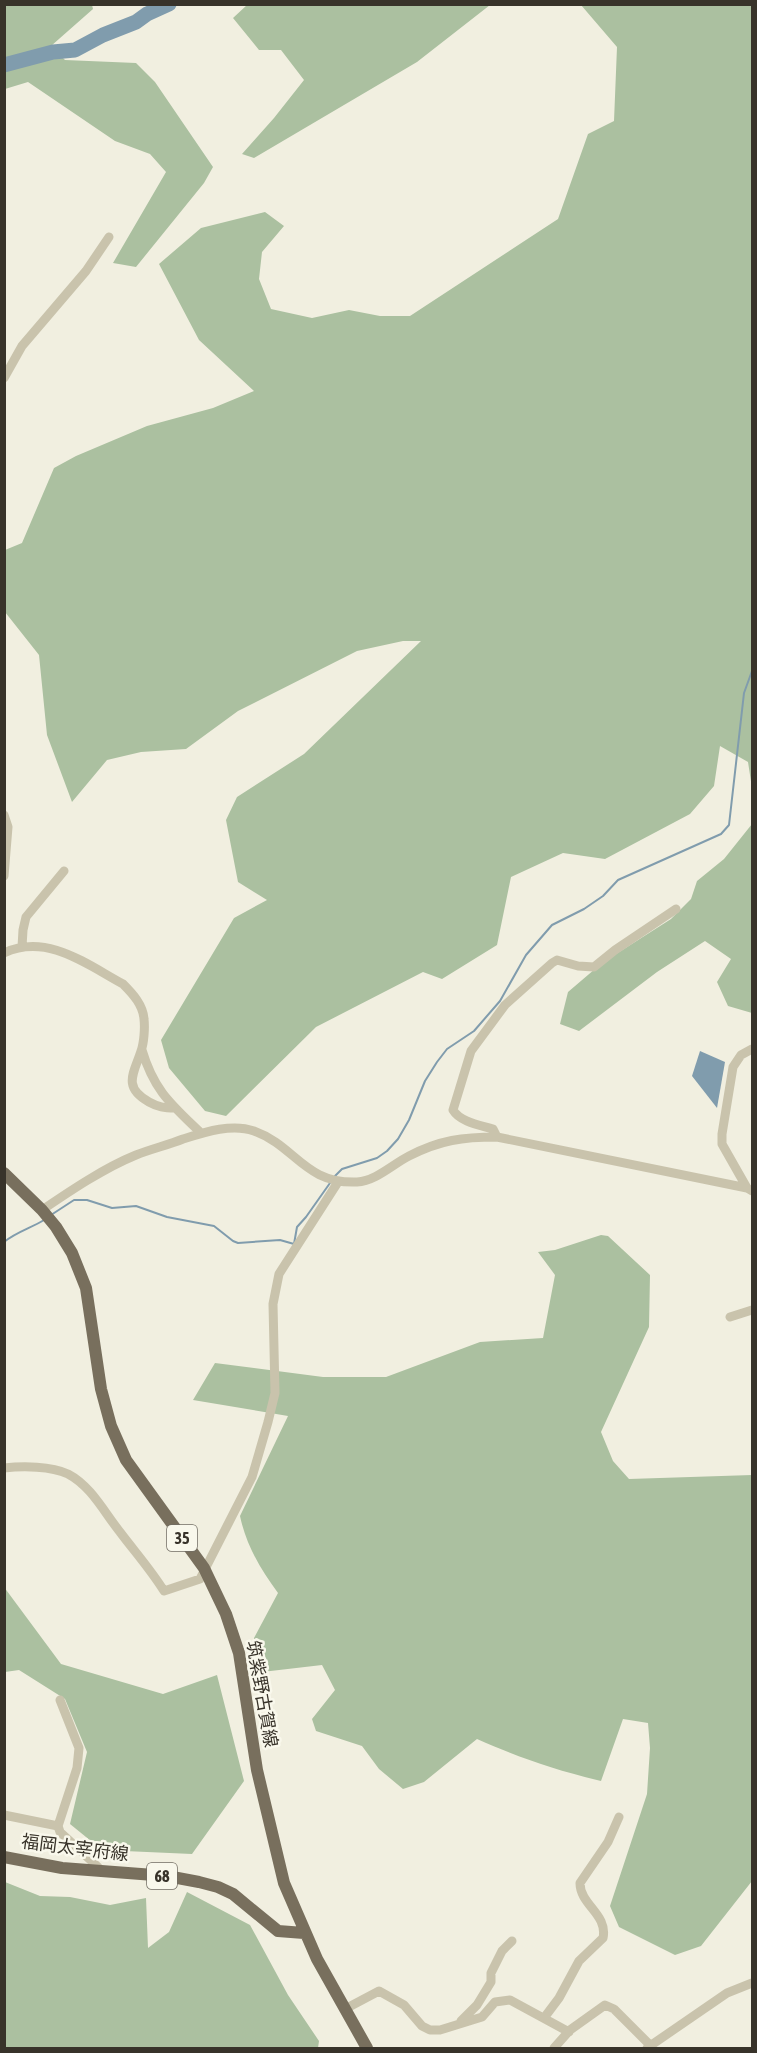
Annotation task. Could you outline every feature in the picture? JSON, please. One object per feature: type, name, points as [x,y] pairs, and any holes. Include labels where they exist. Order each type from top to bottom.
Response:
[{"type":"main road","name":"筑紫野古賀線","points":[[4,1173],[42,1210],[72,1253],[86,1288],[101,1389],[111,1426],[122,1452],[204,1568],[226,1614],[239,1653],[257,1770],[284,1883],[304,1933],[367,2049]]},
{"type":"main road","name":"福岡太宰府線","points":[[4,1857],[63,1868],[167,1876],[218,1887],[233,1894],[278,1931],[304,1933]]},
{"type":"street","points":[[4,378],[22,346],[86,271],[109,237]]},
{"type":"street","points":[[4,815],[8,828],[4,876]]},
{"type":"street","points":[[22,947],[22,930],[26,917],[64,871]]},
{"type":"street","points":[[497,1137],[493,1129],[469,1122],[456,1115],[453,1110],[471,1051],[492,1020],[505,1005],[552,963],[557,960],[578,966],[594,967],[676,909]]},
{"type":"street","points":[[4,953],[22,947],[54,948],[123,984],[133,993],[145,1021],[142,1050],[132,1075],[132,1087],[141,1098],[162,1108],[175,1108]]},
{"type":"street","points":[[750,1189],[722,1144],[722,1134],[733,1067],[741,1055],[753,1049]]},
{"type":"street","points":[[142,1050],[151,1077],[161,1094],[201,1133]]},
{"type":"street","points":[[42,1210],[73,1189],[134,1156],[201,1133],[235,1127],[254,1131],[277,1144],[314,1173],[338,1182],[361,1182],[410,1156],[444,1142],[464,1137],[497,1137],[750,1189]]},
{"type":"street","points":[[4,1468],[32,1466],[73,1477],[93,1495],[164,1591],[200,1579],[252,1477],[268,1422],[274,1393],[273,1304],[279,1274],[338,1182]]},
{"type":"street","points":[[730,1317],[753,1310]]},
{"type":"street","points":[[60,1700],[79,1748],[77,1768],[58,1826],[60,1832],[98,1867],[99,1871]]},
{"type":"street","points":[[4,1815],[58,1826]]},
{"type":"street","points":[[544,2018],[559,1998],[579,1961],[603,1938],[603,1923],[586,1901],[580,1890],[580,1883],[608,1842],[619,1818]]},
{"type":"street","points":[[459,2023],[477,2005],[491,1982],[491,1973],[502,1951],[512,1941]]},
{"type":"street","points":[[554,2049],[569,2032],[605,2004],[614,2009],[649,2047],[727,1994],[753,1983]]},
{"type":"street","points":[[345,2009],[379,1991],[404,2005],[418,2022],[430,2030],[440,2030],[482,2017],[495,2002],[510,2000],[569,2032]]},
{"type":"green space","points":[[5,4],[92,5],[93,9],[51,46],[65,60],[136,63],[155,82],[213,167],[204,183],[136,267],[113,263],[166,172],[150,154],[115,141],[28,82],[5,89]]},
{"type":"green space","points":[[247,5],[490,5],[417,62],[254,158],[242,154],[304,80],[281,50],[259,50],[233,18]]},
{"type":"green space","points":[[581,5],[752,5],[752,788],[748,762],[720,746],[714,786],[690,814],[605,859],[563,853],[511,877],[497,945],[442,979],[423,972],[316,1027],[226,1116],[205,1111],[169,1068],[161,1040],[234,918],[267,900],[238,882],[226,820],[237,797],[304,754],[421,641],[403,641],[357,651],[238,711],[186,749],[141,752],[107,760],[72,802],[47,735],[39,655],[5,612],[5,550],[22,543],[54,468],[76,456],[147,426],[213,408],[254,391],[199,340],[159,264],[201,228],[265,212],[284,226],[262,252],[259,279],[271,309],[312,318],[349,310],[380,316],[410,316],[558,219],[588,134],[614,121],[617,47]]},
{"type":"green space","points":[[752,824],[752,1013],[728,1006],[717,982],[731,959],[705,941],[657,972],[579,1031],[560,1024],[568,992],[602,963],[671,919],[691,899],[697,881],[724,859]]},
{"type":"green space","points":[[601,1235],[608,1236],[650,1275],[649,1327],[601,1432],[613,1461],[629,1479],[752,1475],[752,1881],[701,1946],[675,1955],[619,1927],[610,1906],[647,1794],[650,1748],[648,1723],[623,1719],[601,1781],[538,1763],[477,1739],[424,1782],[403,1789],[379,1769],[362,1746],[316,1731],[312,1719],[335,1690],[322,1665],[262,1672],[254,1638],[278,1593],[255,1557],[240,1516],[288,1416],[193,1400],[215,1363],[323,1377],[386,1377],[480,1342],[543,1338],[555,1275],[538,1252],[555,1250]]},
{"type":"green space","points":[[4,1587],[61,1664],[163,1694],[217,1675],[244,1781],[192,1854],[102,1850],[70,1824],[87,1752],[65,1699],[19,1670],[5,1672]]},
{"type":"green space","points":[[5,1882],[40,1896],[70,1897],[110,1905],[146,1898],[148,1948],[169,1932],[187,1892],[250,1925],[288,1995],[319,2041],[318,2048],[5,2048]]},
{"type":"water","points":[[700,1051],[725,1062],[717,1108],[692,1076]]},
{"type":"waterway","points":[[4,65],[53,52],[75,50],[169,4]]},
{"type":"waterway","points":[[335,1176],[342,1169],[377,1158],[398,1139],[409,1120],[425,1081],[437,1062],[447,1049],[474,1031],[500,1001],[526,955],[552,925],[584,909],[603,896],[618,880],[721,834],[729,825],[744,693],[752,671]]},
{"type":"waterway","points":[[51,1215],[74,1200],[87,1200],[112,1208],[136,1206],[167,1217],[214,1226],[238,1243],[280,1240],[294,1244],[297,1227],[330,1183]]},
{"type":"waterway","points":[[4,1242],[44,1220]]}]
